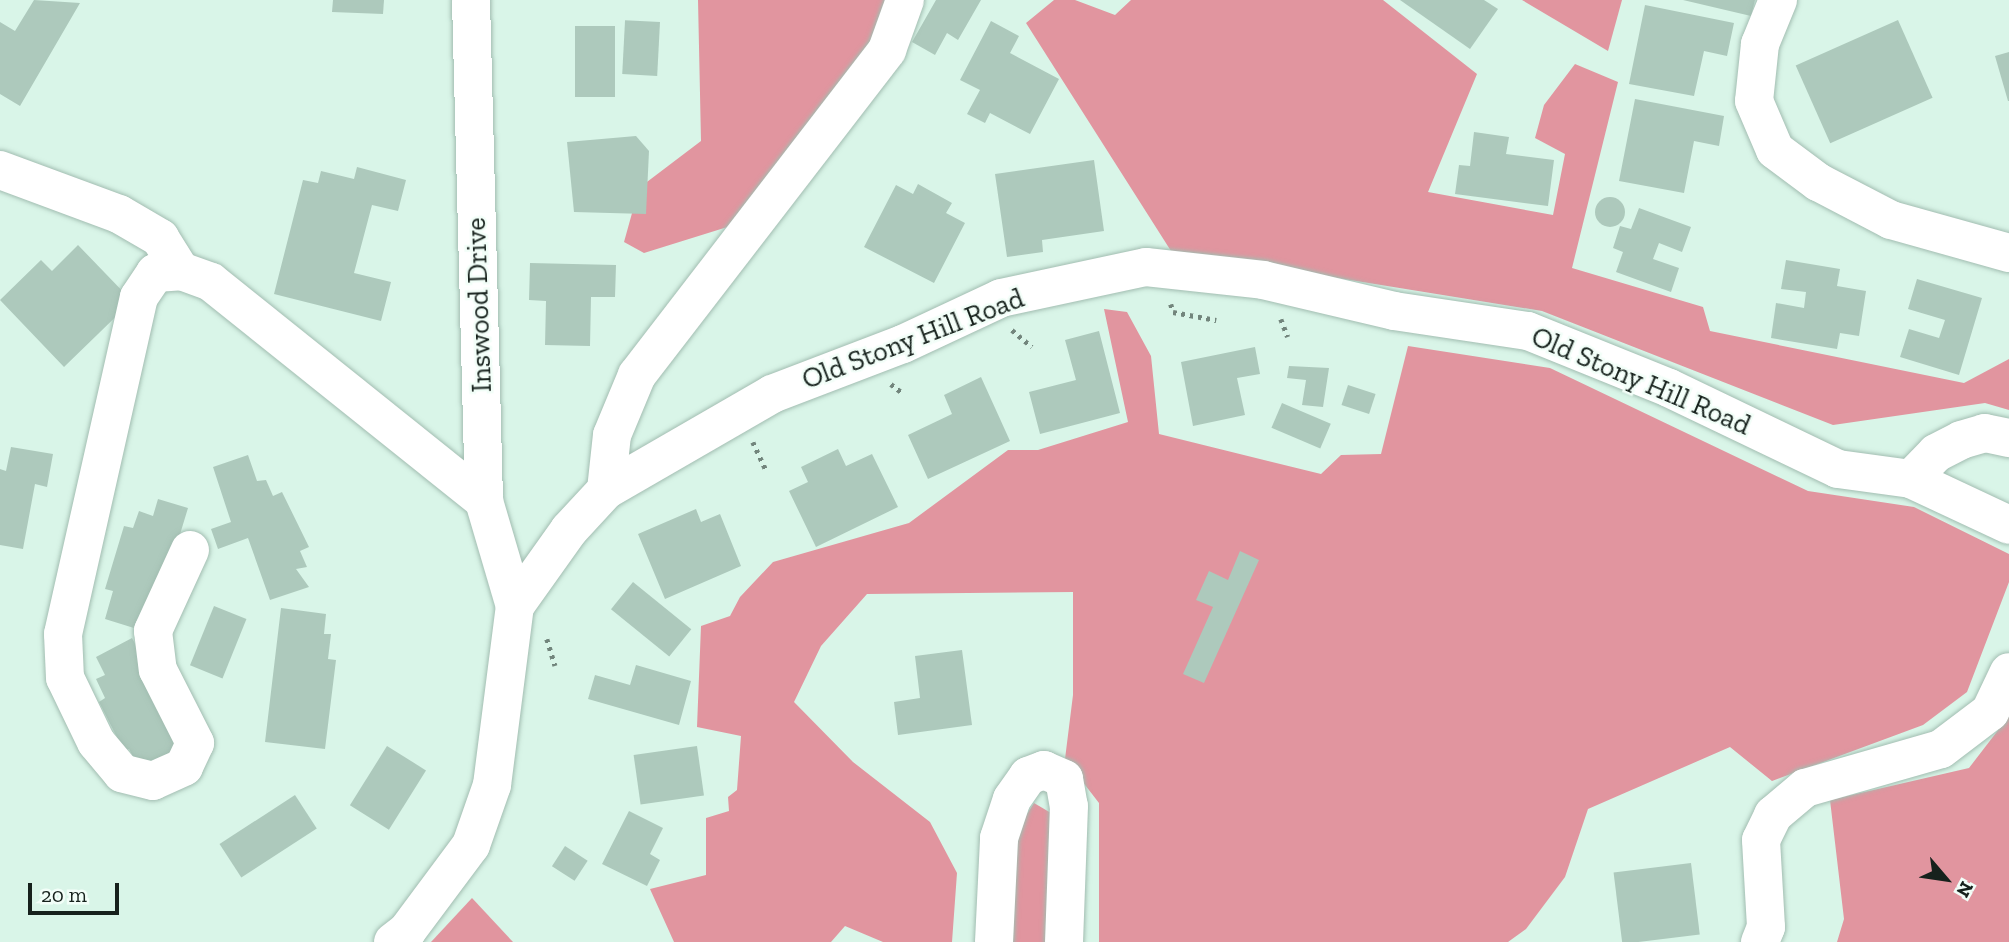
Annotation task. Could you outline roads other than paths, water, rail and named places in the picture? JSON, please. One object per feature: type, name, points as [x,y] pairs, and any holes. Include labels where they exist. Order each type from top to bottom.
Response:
[{"type":"street","name":"Inswood Drive","points":[[471,0],[484,502],[515,607]]},
{"type":"street","points":[[606,490],[612,435],[637,375],[887,50],[905,0]]},
{"type":"street","points":[[1779,0],[1760,44],[1754,101],[1775,150],[1818,182],[1891,220],[2009,253]]},
{"type":"street","points":[[0,170],[119,214],[160,238],[181,271]]},
{"type":"street","name":"Old Stony Hill Road","points":[[393,942],[407,931],[471,845],[492,785],[515,607],[569,530],[606,490],[772,394],[903,344],[1001,298],[1146,267],[1263,280],[1394,311],[1528,331],[1669,388],[1838,469],[1911,479],[2009,525]]},
{"type":"street","points":[[190,550],[153,631],[158,670],[195,743],[184,767],[153,781],[122,773],[96,741],[65,678],[63,635],[139,297],[155,273],[181,271],[211,282],[484,502]]},
{"type":"street","points":[[1911,479],[1936,453],[1961,440],[1985,433],[2009,438]]},
{"type":"street","points":[[1760,942],[1766,927],[1761,840],[1773,815],[1805,788],[1941,749],[1990,712],[2009,672]]},
{"type":"street","points":[[994,942],[999,838],[1012,799],[1028,776],[1044,770],[1064,779],[1069,806],[1064,942]]}]
